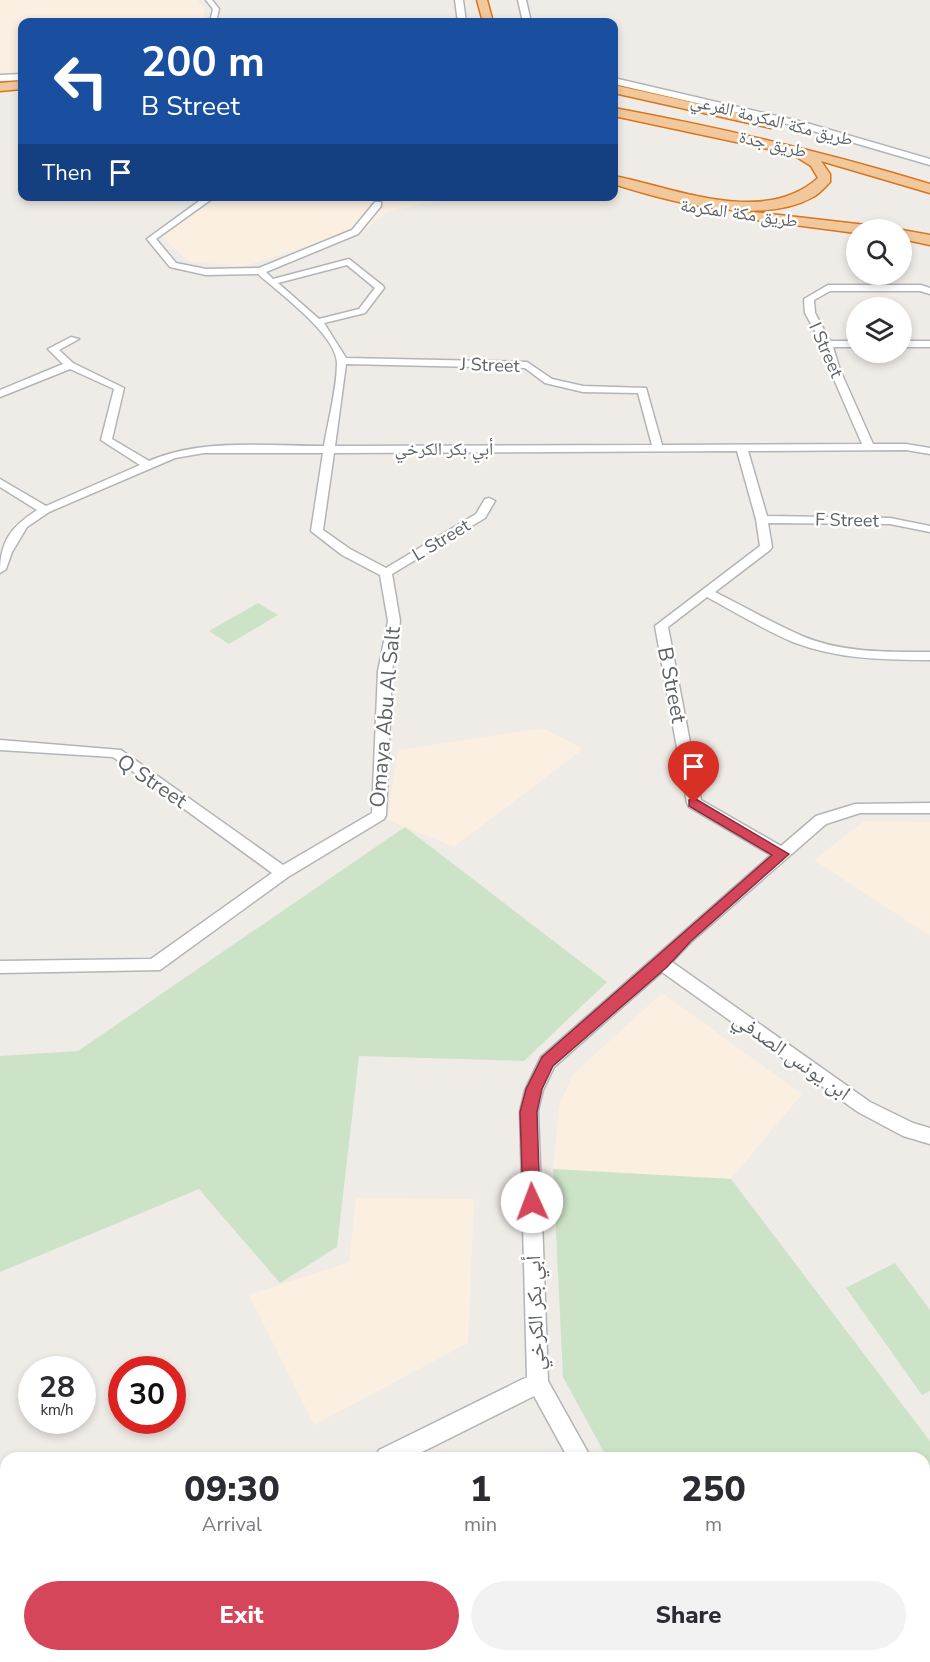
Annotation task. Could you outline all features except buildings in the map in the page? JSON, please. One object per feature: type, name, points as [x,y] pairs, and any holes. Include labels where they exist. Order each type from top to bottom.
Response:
[{"type":"highway","points":[[482,0],[486,18]]},
{"type":"highway","points":[[0,87],[18,85]]},
{"type":"highway","points":[[618,90],[773,125],[824,140]]},
{"type":"highway","points":[[0,95],[18,93]]},
{"type":"highway","name":"طريق جدة","points":[[618,103],[824,140],[930,173]]},
{"type":"highway","name":"طريق جدة","points":[[618,113],[744,137],[826,157],[930,189]]},
{"type":"highway","name":"طريق مكة المكرمة","points":[[618,181],[695,201],[747,205],[792,200],[819,187],[825,179],[821,168],[813,160],[744,137]]},
{"type":"highway","name":"طريق مكة المكرمة","points":[[618,189],[672,204],[716,212],[846,228]]},
{"type":"highway","points":[[912,237],[930,240]]},
{"type":"street","points":[[208,0],[216,9],[214,18]]},
{"type":"street","points":[[459,0],[461,18]]},
{"type":"street","points":[[522,0],[526,18]]},
{"type":"street","points":[[0,78],[18,77]]},
{"type":"street","name":"طريق مكة المكرمة الفرعي","points":[[618,82],[799,124],[930,162]]},
{"type":"street","points":[[205,201],[151,239],[173,265],[206,272],[260,271],[355,232],[378,204]]},
{"type":"street","points":[[271,282],[349,262],[380,288],[362,311],[318,322]]},
{"type":"street","points":[[260,271],[318,322],[334,340],[342,361],[317,531],[346,552],[386,573]]},
{"type":"street","name":"I Street","points":[[869,447],[835,370],[827,344],[810,313],[809,299],[828,288],[921,288],[930,291]]},
{"type":"street","points":[[74,339],[53,349],[70,365],[119,388],[106,440],[146,464]]},
{"type":"street","points":[[827,344],[846,344]]},
{"type":"street","points":[[912,344],[930,344]]},
{"type":"street","name":"J Street","points":[[342,361],[527,365],[549,381],[583,389],[642,390],[658,449]]},
{"type":"street","points":[[0,394],[70,365]]},
{"type":"street","name":"أبي بكر الكرخي","points":[[0,569],[6,552],[22,525],[45,510],[146,464],[172,455],[204,450],[906,447],[930,451]]},
{"type":"street","name":"B Street","points":[[742,449],[762,519],[766,547],[661,626],[694,803],[782,854]]},
{"type":"street","points":[[0,482],[45,510]]},
{"type":"street","name":"L Street","points":[[386,573],[482,516],[489,501]]},
{"type":"street","name":"F Street","points":[[762,519],[890,521],[930,529]]},
{"type":"street","name":"Omaya Abu Al Salt","points":[[0,967],[154,965],[283,873],[379,815],[385,671],[394,621],[386,573]]},
{"type":"street","points":[[708,592],[798,639],[835,650],[876,656],[930,656]]},
{"type":"street","name":"Q Street","points":[[0,745],[116,753],[283,873]]},
{"type":"street","name":"أبي بكر الكرخي","points":[[577,1452],[538,1383],[529,1112],[534,1089],[548,1062],[661,963],[686,937],[821,820],[860,808],[930,808]]},
{"type":"street","name":"ابن يونس الصدفي","points":[[661,963],[864,1107],[909,1130],[930,1137]]},
{"type":"street","points":[[399,1452],[538,1383]]},
{"type":"shaded area","points":[[0,0],[198,0],[205,10],[203,18],[18,18],[18,74],[0,75]]},
{"type":"shaded area","points":[[203,201],[437,201],[387,212],[368,227],[242,267],[188,261],[161,236],[211,202]]},
{"type":"shaded area","points":[[543,728],[583,749],[454,847],[387,820],[398,750]]},
{"type":"shaded area","points":[[864,821],[930,822],[930,936],[814,860]]},
{"type":"shaded area","points":[[662,993],[802,1094],[731,1179],[553,1169],[559,1107],[572,1075]]},
{"type":"shaded area","points":[[356,1198],[474,1199],[468,1343],[314,1425],[249,1295],[349,1262]]},
{"type":"green space","points":[[258,603],[278,615],[229,644],[209,631]]},
{"type":"green space","points":[[405,827],[607,982],[524,1061],[359,1056],[337,1247],[280,1283],[199,1189],[0,1272],[0,1056],[78,1051]]},
{"type":"green space","points":[[553,1169],[731,1179],[930,1441],[930,1452],[604,1452],[563,1377]]},
{"type":"green space","points":[[895,1263],[930,1310],[930,1391],[922,1395],[846,1288]]},
{"type":"route","points":[[532,1202],[529,1112],[534,1089],[548,1062],[782,854],[694,803]]}]
